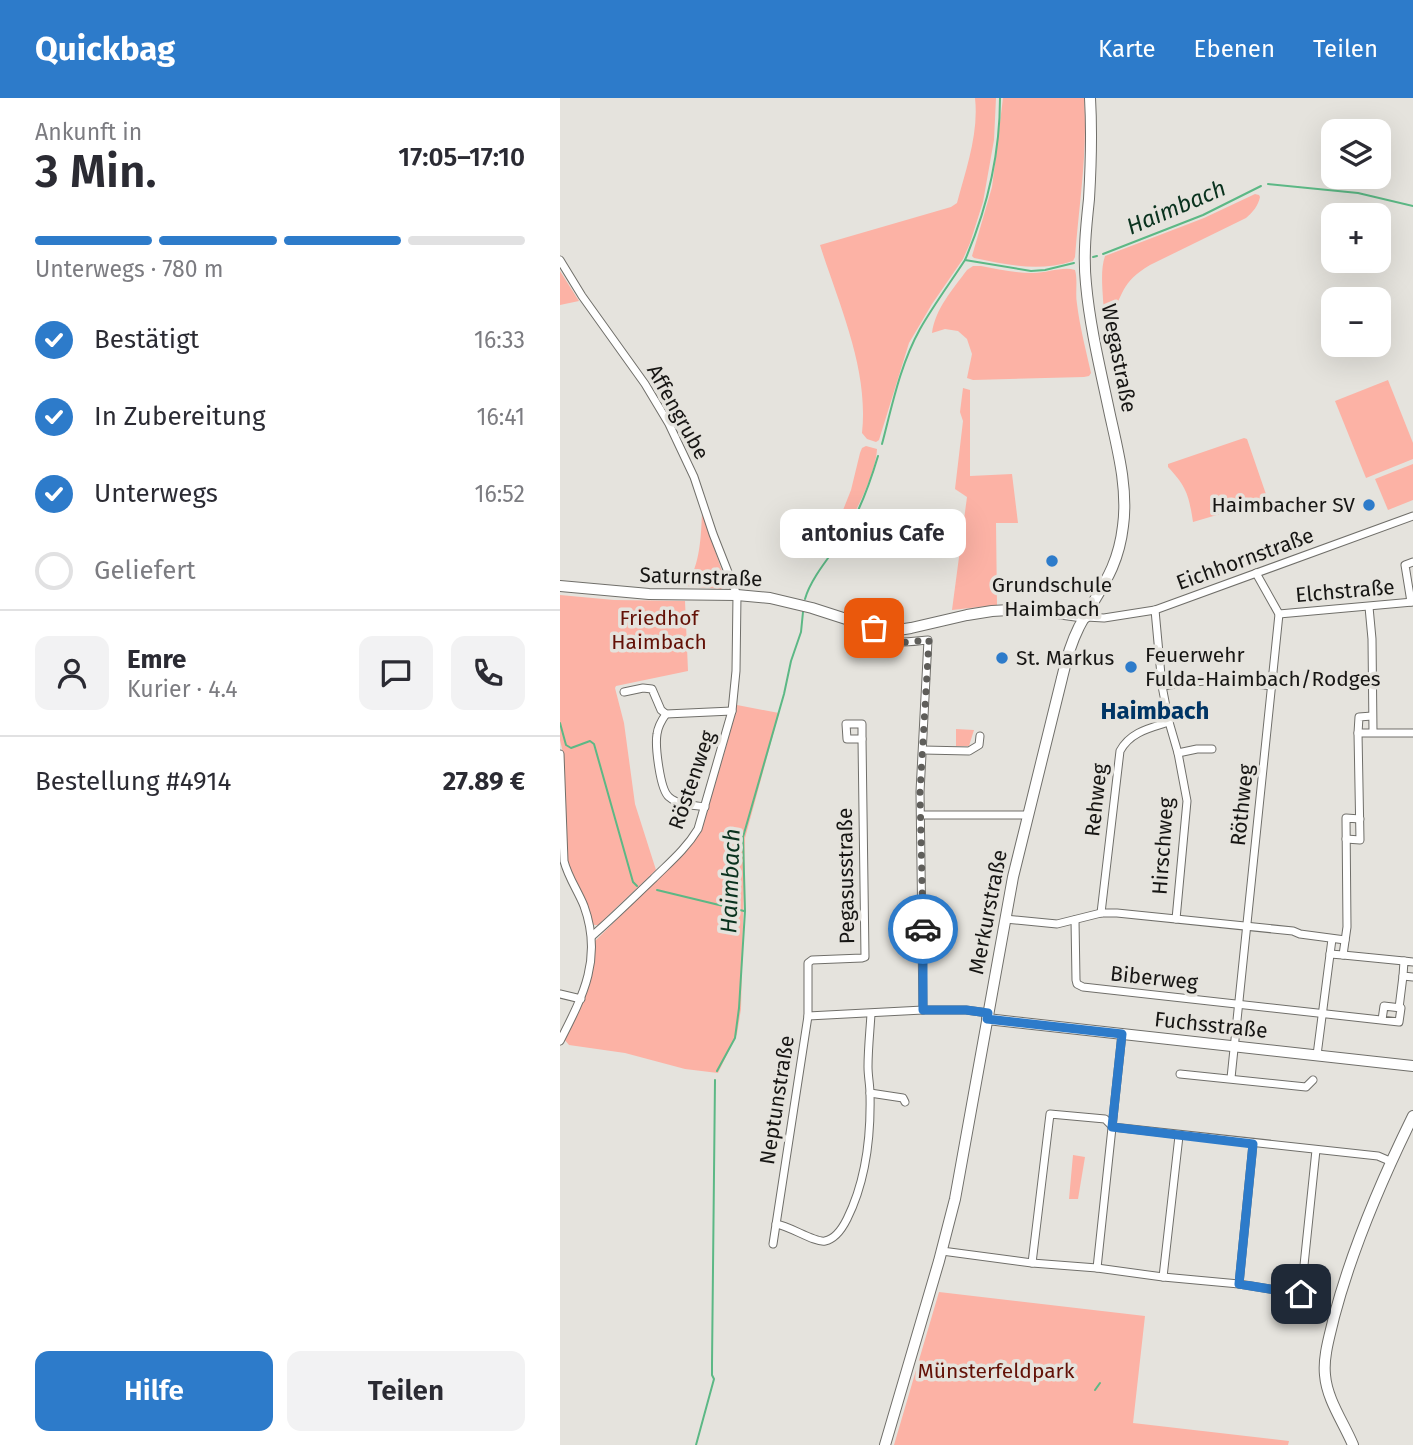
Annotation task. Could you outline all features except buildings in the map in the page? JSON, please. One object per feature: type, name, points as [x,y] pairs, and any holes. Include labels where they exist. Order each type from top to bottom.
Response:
[{"type":"main road","name":"Wegastraße","points":[[1086,617],[1115,563],[1125,513],[1121,469],[1086,282],[1085,244],[1092,145],[1090,98]]},
{"type":"main road","name":"Saturnstraße","points":[[560,586],[649,594],[737,595],[783,601],[892,631],[978,612],[1046,611],[1086,617]]},
{"type":"main road","name":"Merkurstraße","points":[[885,1445],[940,1256],[963,1161],[1005,919],[1028,815],[1066,662],[1073,641],[1086,617]]},
{"type":"main road","name":"Fuchsstraße","points":[[988,1016],[1122,1034],[1413,1066]]},
{"type":"main road","points":[[1353,1445],[1326,1384],[1325,1357],[1349,1269],[1413,1116]]},
{"type":"street","name":"Affengrube","points":[[560,260],[582,296],[645,384],[669,424],[694,477],[737,595]]},
{"type":"street","name":"Eichhornstraße","points":[[1086,617],[1104,618],[1155,610],[1413,516]]},
{"type":"street","points":[[1412,602],[1405,565],[1413,562]]},
{"type":"street","points":[[1256,573],[1279,614]]},
{"type":"street","name":"Röstenweg","points":[[592,936],[688,845],[698,829],[732,711],[737,595]]},
{"type":"street","name":"Elchstraße","points":[[1279,614],[1412,602]]},
{"type":"street","points":[[1369,607],[1373,732]]},
{"type":"street","name":"Hirschweg","points":[[1155,610],[1162,686],[1187,801],[1176,919]]},
{"type":"street","name":"Röthweg","points":[[1231,1078],[1279,614]]},
{"type":"street","points":[[874,628],[876,636],[894,642],[929,640],[920,792],[923,1010]]},
{"type":"street","points":[[1162,686],[1221,680],[1273,686]]},
{"type":"street","points":[[624,692],[652,689],[661,710],[666,714],[732,711]]},
{"type":"street","points":[[666,714],[656,738],[665,795],[676,802],[705,807]]},
{"type":"street","points":[[1346,839],[1360,840],[1359,717],[1372,716]]},
{"type":"street","name":"Rehweg","points":[[1101,913],[1120,751],[1135,734],[1169,722]]},
{"type":"street","points":[[1358,733],[1413,733]]},
{"type":"street","points":[[923,750],[969,751],[979,745],[980,736]]},
{"type":"street","name":"Pegasusstraße","points":[[809,961],[865,957],[862,739]]},
{"type":"street","points":[[1178,753],[1212,748]]},
{"type":"street","points":[[560,754],[564,861],[584,906],[592,936],[591,961],[581,999],[560,1041]]},
{"type":"street","points":[[920,815],[1028,815]]},
{"type":"street","points":[[1343,955],[1347,927],[1346,818],[1360,819]]},
{"type":"street","points":[[1005,919],[1049,924],[1101,913],[1117,913],[1293,931],[1345,940]]},
{"type":"street","name":"Biberweg","points":[[1075,920],[1076,980],[1080,986],[1382,1020]]},
{"type":"street","points":[[1318,1055],[1332,939]]},
{"type":"street","points":[[1330,954],[1409,961],[1403,976],[1399,1022],[1382,1020],[1384,1006],[1399,1008]]},
{"type":"street","name":"Neptunstraße","points":[[773,1244],[808,1016],[809,961]]},
{"type":"street","points":[[1403,976],[1413,977]]},
{"type":"street","points":[[560,994],[581,999]]},
{"type":"street","points":[[808,1016],[966,1010],[988,1016]]},
{"type":"street","points":[[776,1224],[824,1242],[844,1225],[852,1210],[866,1156],[870,1123],[868,1066],[871,1014]]},
{"type":"street","points":[[1097,1268],[1122,1034]]},
{"type":"street","points":[[1180,1074],[1306,1087],[1313,1080]]},
{"type":"street","points":[[870,1094],[903,1098],[905,1102]]},
{"type":"street","points":[[1032,1263],[1050,1114],[1105,1119],[1112,1127],[1378,1156],[1392,1162]]},
{"type":"street","points":[[1163,1277],[1179,1136]]},
{"type":"street","points":[[1239,1284],[1253,1144]]},
{"type":"street","points":[[940,1256],[1097,1268],[1301,1294],[1316,1150]]},
{"type":"green space","points":[[975,98],[996,98],[994,140],[983,202],[963,259],[909,343],[879,440],[876,442],[867,439],[862,433],[863,409],[857,361],[820,245],[957,203],[973,138]]},
{"type":"green space","points":[[1003,98],[1084,98],[1084,158],[1073,261],[1036,267],[987,261],[972,256],[992,187]]},
{"type":"green space","points":[[1255,194],[1259,195],[1259,200],[1246,218],[1140,271],[1128,283],[1109,320],[1104,318],[1102,278],[1105,256],[1204,218]]},
{"type":"green space","points":[[973,266],[1025,273],[1075,270],[1077,304],[1091,373],[1089,376],[967,378],[972,354],[967,339],[958,331],[945,329],[932,333],[945,300]]},
{"type":"green space","points":[[560,271],[579,301],[560,305]]},
{"type":"green space","points":[[1388,380],[1413,443],[1413,459],[1366,478],[1335,401]]},
{"type":"green space","points":[[963,388],[970,390],[970,476],[1012,474],[1018,523],[996,523],[997,605],[952,610],[967,497],[955,489],[963,421],[960,412]]},
{"type":"green space","points":[[1247,439],[1268,500],[1193,522],[1186,492],[1168,464]]},
{"type":"green space","points":[[866,446],[877,449],[872,472],[854,514],[833,545],[830,543],[851,490],[860,453]]},
{"type":"green space","points":[[1413,464],[1413,500],[1388,510],[1375,479]]},
{"type":"green space","points":[[702,512],[726,583],[721,589],[687,586],[697,559]]},
{"type":"green space","name":"Friedhof Haimbach","points":[[560,595],[614,600],[685,601],[688,671],[615,688],[624,723],[635,804],[656,870],[598,925],[591,922],[567,862],[563,753],[560,740]]},
{"type":"green space","points":[[737,705],[779,713],[745,838],[741,1009],[737,1034],[718,1073],[685,1069],[625,1053],[569,1045],[564,1039],[591,979],[595,941],[700,834]]},
{"type":"green space","points":[[956,729],[974,730],[969,746],[956,746]]},
{"type":"green space","points":[[1073,1155],[1085,1157],[1078,1199],[1069,1199]]},
{"type":"green space","name":"Münsterfeldpark","points":[[939,1292],[1145,1316],[1133,1423],[1289,1441],[1288,1445],[894,1445]]},
{"type":"waterway","points":[[965,260],[980,221],[991,180],[998,139],[1000,98]]},
{"type":"waterway","name":"Haimbach","points":[[1268,184],[1358,193],[1413,206]]},
{"type":"waterway","name":"Haimbach","points":[[1103,254],[1203,215],[1261,186]]},
{"type":"waterway","name":"Haimbach","points":[[1093,257],[1097,256]]},
{"type":"waterway","name":"Haimbach","points":[[882,444],[897,386],[913,343],[965,260],[1031,271],[1074,263]]},
{"type":"waterway","name":"Haimbach","points":[[805,599],[817,574],[856,515],[878,456]]},
{"type":"waterway","name":"Haimbach","points":[[717,1071],[735,1038],[739,1008],[745,911],[743,837],[801,632],[803,612]]},
{"type":"waterway","points":[[560,723],[566,745],[571,748],[590,741],[594,744],[633,882],[637,886]]},
{"type":"waterway","points":[[657,890],[744,911]]},
{"type":"waterway","name":"Haimbach","points":[[696,1445],[714,1379],[715,1080]]},
{"type":"waterway","points":[[1095,1390],[1100,1383]]},
{"type":"way so far","points":[[874,628],[876,636],[894,642],[929,640],[920,792],[923,929]]},
{"type":"place","name":"Haimbacher SV","points":[[1369,505]]},
{"type":"place","name":"Grundschule Haimbach","points":[[1052,561]]},
{"type":"place","name":"antonius Cafe","points":[[874,628]]},
{"type":"place","name":"St. Markus","points":[[1002,658]]},
{"type":"place","name":"Feuerwehr Fulda-Haimbach/Rodges","points":[[1131,667]]},
{"type":"district","name":"Haimbach","points":[[1155,711]]},
{"type":"route","points":[[923,929],[923,1010],[966,1010],[988,1013],[987,1019],[1122,1034],[1112,1127],[1253,1144],[1239,1284],[1301,1294]]}]
